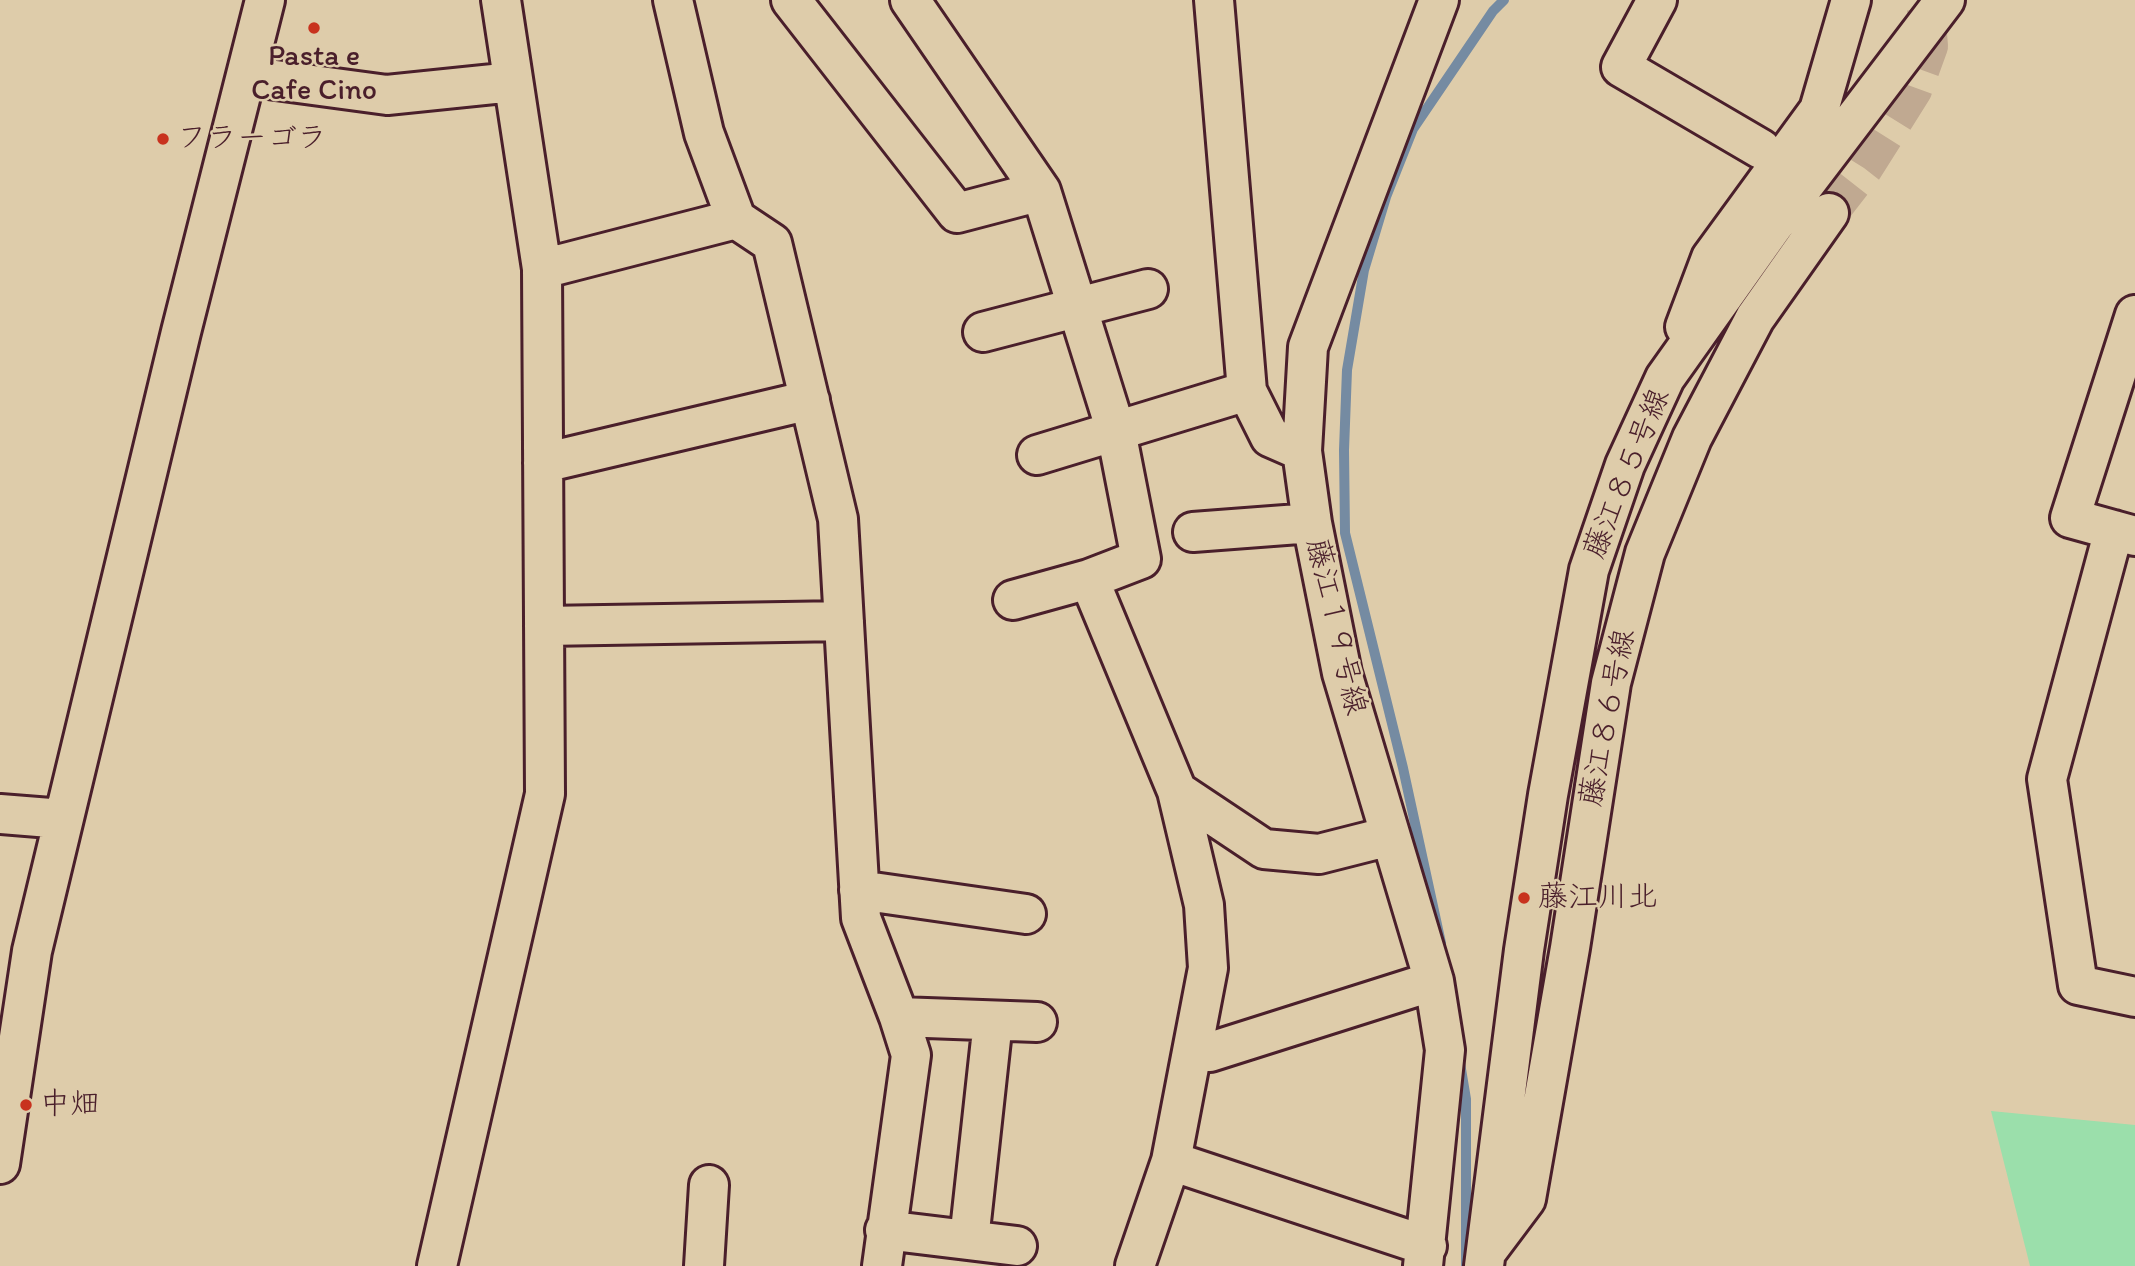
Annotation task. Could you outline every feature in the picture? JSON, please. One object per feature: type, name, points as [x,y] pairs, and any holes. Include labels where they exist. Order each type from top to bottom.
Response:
[{"type":"street","points":[[0,1164],[32,951],[265,0]]},
{"type":"street","points":[[437,1266],[545,794],[542,269],[501,0]]},
{"type":"street","points":[[673,0],[704,133],[736,219],[772,243],[838,519],[861,918],[911,1055],[884,1248],[969,1240],[1017,1246]]},
{"type":"street","points":[[791,0],[957,214],[1041,191]]},
{"type":"street","points":[[910,0],[1041,191],[1116,431],[1141,559],[1088,579],[1013,600]]},
{"type":"street","points":[[1214,0],[1247,391],[1270,437],[1302,451]]},
{"type":"street","name":"藤江１９号線","points":[[1425,1256],[1445,1050],[1434,981],[1342,673],[1312,523],[1302,451],[1308,346],[1439,0]]},
{"type":"street","points":[[1657,0],[1621,67],[1761,149]]},
{"type":"street","points":[[1665,378],[1711,258],[1819,110],[1851,0]]},
{"type":"street","name":"藤江８５号線","points":[[1484,1260],[1524,950],[1548,795],[1589,570],[1625,466],[1665,378],[1773,226],[1945,0]]},
{"type":"street","points":[[246,76],[387,95],[513,82]]},
{"type":"street","name":"藤江８６号線","points":[[1484,1260],[1526,1199],[1570,948],[1611,683],[1645,553],[1692,438],[1755,318],[1829,213]]},
{"type":"street","points":[[542,269],[736,219]]},
{"type":"street","points":[[983,332],[1149,289]]},
{"type":"street","points":[[2135,315],[2070,518],[2124,533],[2047,779],[2078,985],[2135,997]]},
{"type":"street","points":[[1037,455],[1247,391]]},
{"type":"street","points":[[543,463],[810,400]]},
{"type":"street","points":[[1193,532],[1312,523]]},
{"type":"street","points":[[1088,579],[1177,791],[1204,905],[1208,968],[1192,1052],[1171,1161],[1135,1266]]},
{"type":"street","points":[[544,626],[844,621]]},
{"type":"street","points":[[1177,791],[1264,849],[1319,854],[1390,836]]},
{"type":"street","points":[[0,814],[63,819]]},
{"type":"street","points":[[859,890],[1026,914]]},
{"type":"street","points":[[1192,1052],[1210,1052],[1434,981]]},
{"type":"street","points":[[899,1017],[1037,1022]]},
{"type":"street","points":[[969,1240],[993,1021]]},
{"type":"street","points":[[1171,1161],[1425,1256]]},
{"type":"street","points":[[704,1266],[709,1185]]},
{"type":"green space","points":[[1991,1111],[2135,1125],[2135,1266],[2030,1266]]},
{"type":"waterway","points":[[1441,943],[1403,768],[1345,533],[1347,370],[1364,270],[1386,197],[1413,129],[1493,11],[1504,0]]},
{"type":"waterway","points":[[1460,1063],[1466,1099],[1466,1266]]},
{"type":"tunnel","points":[[1829,213],[1864,168],[1913,90],[1929,46],[1926,9]]},
{"type":"place","name":"Pasta e Cafe Cino","points":[[314,28]]},
{"type":"place","name":"フラーゴラ","points":[[163,139]]},
{"type":"place","name":"藤江川北","points":[[1524,898]]},
{"type":"place","name":"中畑","points":[[26,1105]]}]
